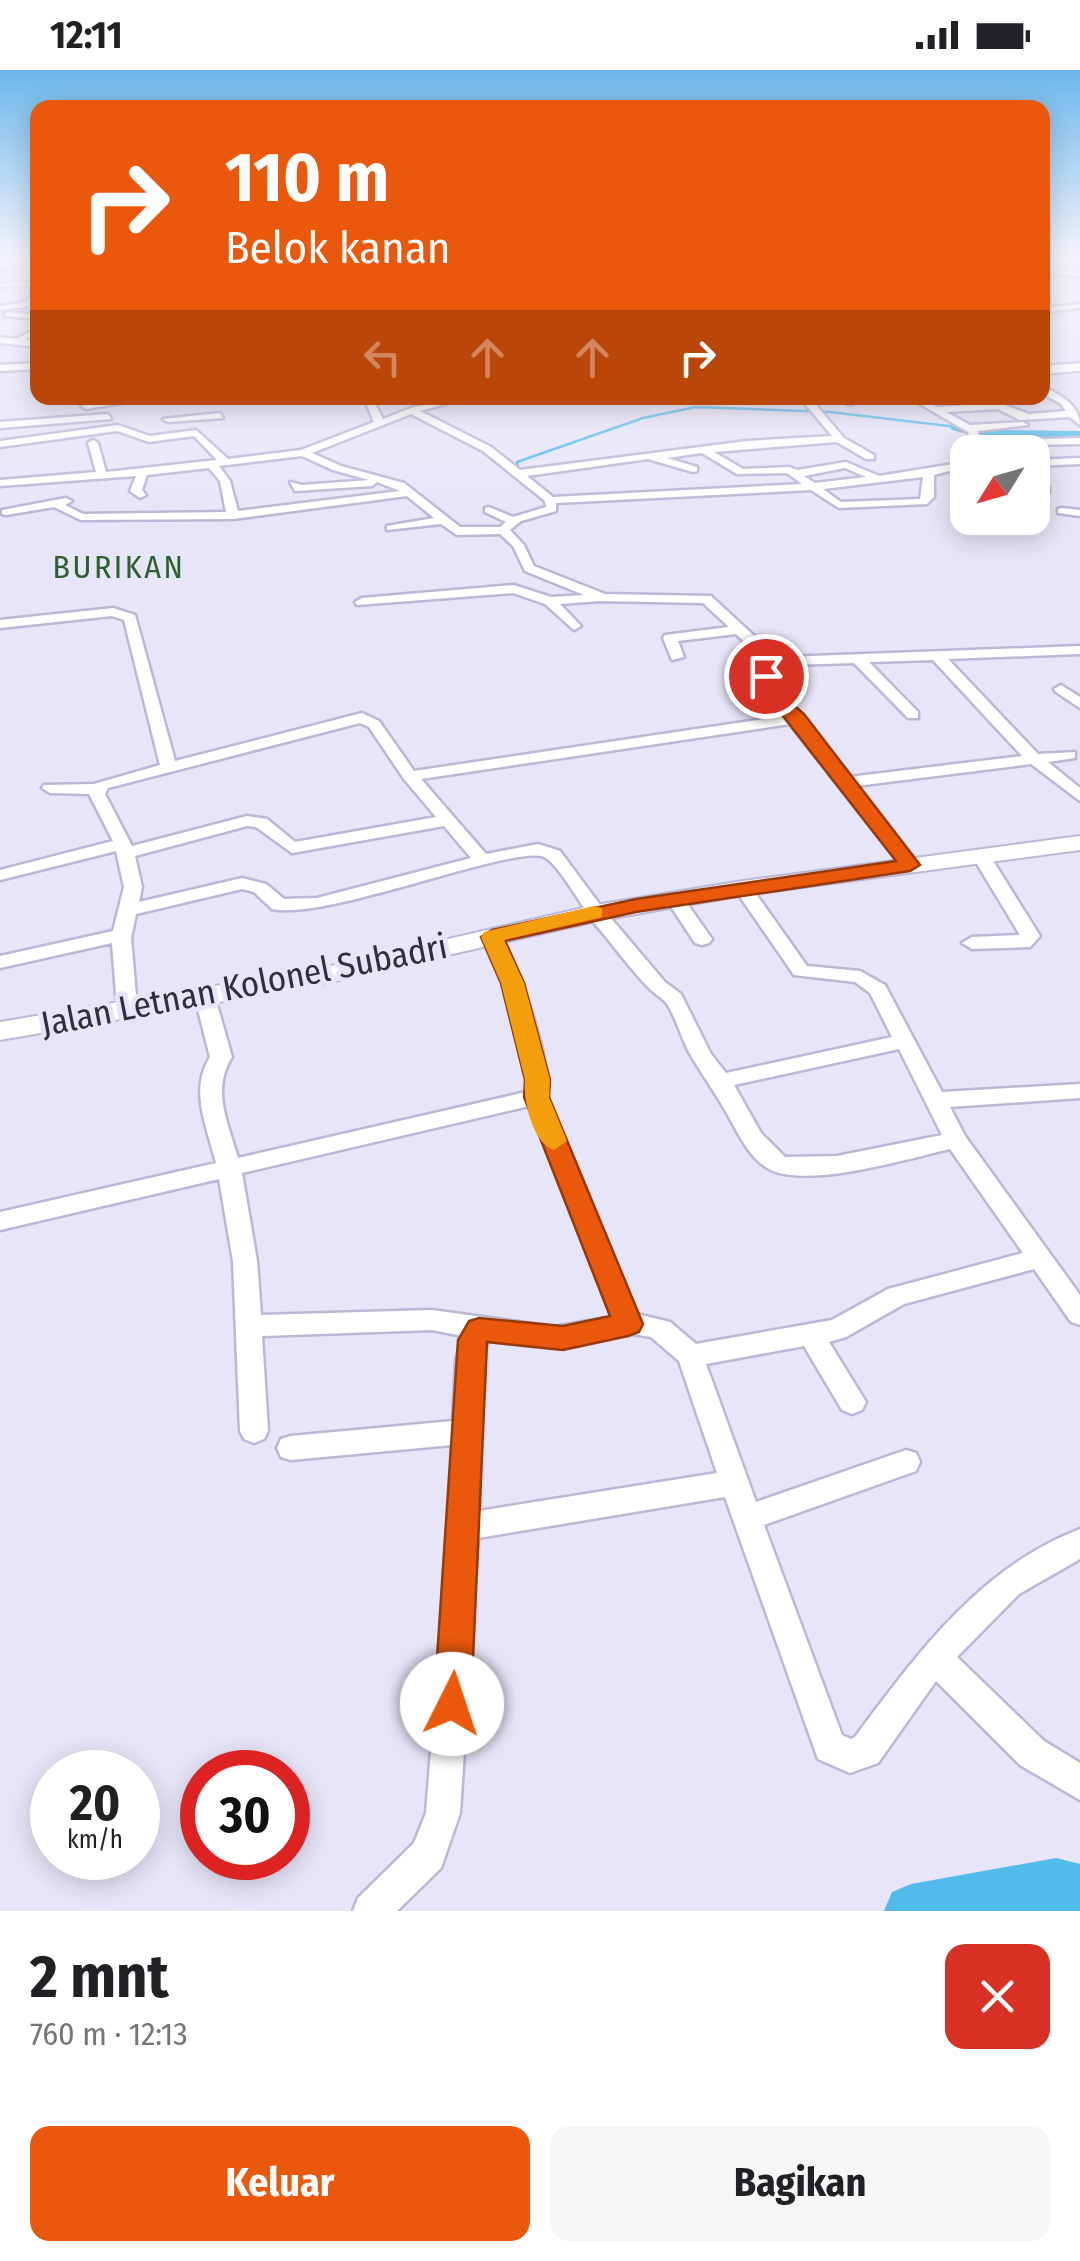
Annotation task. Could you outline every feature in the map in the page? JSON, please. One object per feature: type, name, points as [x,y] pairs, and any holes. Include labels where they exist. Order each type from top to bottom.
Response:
[{"type":"main road","points":[[14,342],[30,343]]},
{"type":"main road","points":[[1050,368],[1080,367]]},
{"type":"main road","name":"Jalan Letnan Kolonel Subadri","points":[[0,1031],[127,1006],[322,976],[596,912],[743,888],[983,859],[1080,843]]},
{"type":"street","points":[[0,368],[30,366]]},
{"type":"street","points":[[1050,394],[1076,416]]},
{"type":"street","points":[[56,442],[50,422],[54,408],[109,405]]},
{"type":"street","points":[[371,405],[380,424]]},
{"type":"street","points":[[811,405],[841,441],[870,457]]},
{"type":"street","points":[[925,405],[970,428],[974,435]]},
{"type":"street","points":[[66,492],[66,502],[59,506],[3,512],[3,483],[303,453],[380,424],[414,406],[487,449],[550,500],[552,509],[508,526],[466,533],[440,520],[389,482],[338,468],[303,453]]},
{"type":"street","points":[[933,410],[1001,406],[1026,421]]},
{"type":"street","points":[[0,426],[118,416]]},
{"type":"street","points":[[970,428],[1076,416]]},
{"type":"street","points":[[84,419],[93,437],[102,475]]},
{"type":"street","points":[[0,444],[138,437],[221,419]]},
{"type":"street","points":[[985,419],[1026,421]]},
{"type":"street","points":[[168,420],[196,425]]},
{"type":"street","points":[[196,425],[225,481],[233,516]]},
{"type":"street","points":[[0,426],[22,442],[26,458]]},
{"type":"street","points":[[518,474],[704,450],[841,441]]},
{"type":"street","points":[[1050,442],[1080,441]]},
{"type":"street","points":[[1050,443],[1080,458]]},
{"type":"street","points":[[704,450],[741,472],[785,468],[843,506],[919,503],[928,498],[929,474]]},
{"type":"street","points":[[656,456],[689,467],[720,460]]},
{"type":"street","points":[[1050,461],[1080,458]]},
{"type":"street","points":[[68,465],[100,462]]},
{"type":"street","points":[[795,474],[846,466],[878,478]]},
{"type":"street","points":[[550,500],[810,486],[929,474],[950,468]]},
{"type":"street","points":[[140,495],[136,491],[142,472]]},
{"type":"street","points":[[294,484],[299,489],[389,482]]},
{"type":"street","points":[[59,506],[76,516],[233,516],[407,492]]},
{"type":"street","points":[[489,510],[508,526],[533,570],[603,598]]},
{"type":"street","points":[[1062,512],[1080,513]]},
{"type":"street","points":[[106,528],[114,514]]},
{"type":"street","points":[[391,528],[440,520]]},
{"type":"street","points":[[362,602],[514,589],[550,601],[700,597],[783,661],[1080,650]]},
{"type":"street","points":[[550,601],[574,626]]},
{"type":"street","points":[[0,624],[113,612],[130,618],[168,766]]},
{"type":"street","points":[[677,658],[670,638],[739,630]]},
{"type":"street","points":[[936,655],[1034,759],[1080,796]]},
{"type":"street","points":[[858,658],[912,715]]},
{"type":"street","points":[[783,661],[766,676],[767,684],[798,718],[910,865]]},
{"type":"street","points":[[1061,689],[1080,704]]},
{"type":"street","points":[[50,788],[97,789],[168,766],[362,718],[374,724],[410,776],[482,860]]},
{"type":"street","points":[[410,776],[798,718]]},
{"type":"street","points":[[848,782],[1069,754]]},
{"type":"street","points":[[97,789],[125,849],[133,887],[122,935],[127,1006]]},
{"type":"street","points":[[0,875],[247,822],[272,830],[292,848],[448,820]]},
{"type":"street","points":[[130,910],[242,883],[260,888],[279,904],[317,904],[482,860],[538,849],[551,852],[596,912],[677,1002],[696,1047],[763,1150],[777,1164],[790,1167],[866,1159],[956,1140]]},
{"type":"street","points":[[972,943],[1023,942],[1030,936],[983,859]]},
{"type":"street","points":[[743,888],[801,971],[867,980],[878,989],[939,1100],[956,1140],[1080,1315]]},
{"type":"street","points":[[675,899],[702,938]]},
{"type":"street","points":[[0,962],[122,935]]},
{"type":"street","points":[[492,937],[512,983],[538,1080],[536,1097],[628,1324]]},
{"type":"street","points":[[204,994],[221,1057],[211,1073],[209,1093],[229,1167],[252,1326],[254,1432]]},
{"type":"street","points":[[720,1081],[906,1042]]},
{"type":"street","points":[[939,1100],[1080,1091]]},
{"type":"street","points":[[0,1221],[536,1097]]},
{"type":"street","points":[[690,1356],[837,1330],[897,1296],[1037,1259]]},
{"type":"street","points":[[252,1326],[432,1320],[479,1330],[563,1338],[628,1324],[661,1326],[690,1356],[830,1747],[850,1756],[866,1752],[934,1656],[1008,1584],[1080,1543]]},
{"type":"street","points":[[371,1911],[428,1855],[443,1813],[464,1528],[469,1360],[479,1330]]},
{"type":"street","points":[[812,1336],[852,1402]]},
{"type":"street","points":[[292,1448],[464,1432]]},
{"type":"street","points":[[746,1518],[906,1462]]},
{"type":"street","points":[[464,1528],[734,1483]]},
{"type":"street","points":[[934,1656],[1032,1753],[1080,1782]]},
{"type":"waterway","points":[[518,467],[517,462],[643,418],[696,407],[830,412],[957,427]]},
{"type":"waterway","points":[[957,427],[983,434],[1080,436]]},
{"type":"waterway","points":[[911,1911],[1056,1885],[1080,1891]]},
{"type":"slow traffic","points":[[554,1141],[536,1097],[538,1080],[512,983],[492,937],[594,913]]},
{"type":"district","name":"BURIKAN","points":[[119,567]]},
{"type":"route","points":[[452,1704],[472,1340],[479,1330],[563,1338],[628,1324],[536,1097],[538,1080],[512,983],[492,937],[596,912],[910,865],[798,718],[780,702],[766,676]]}]
